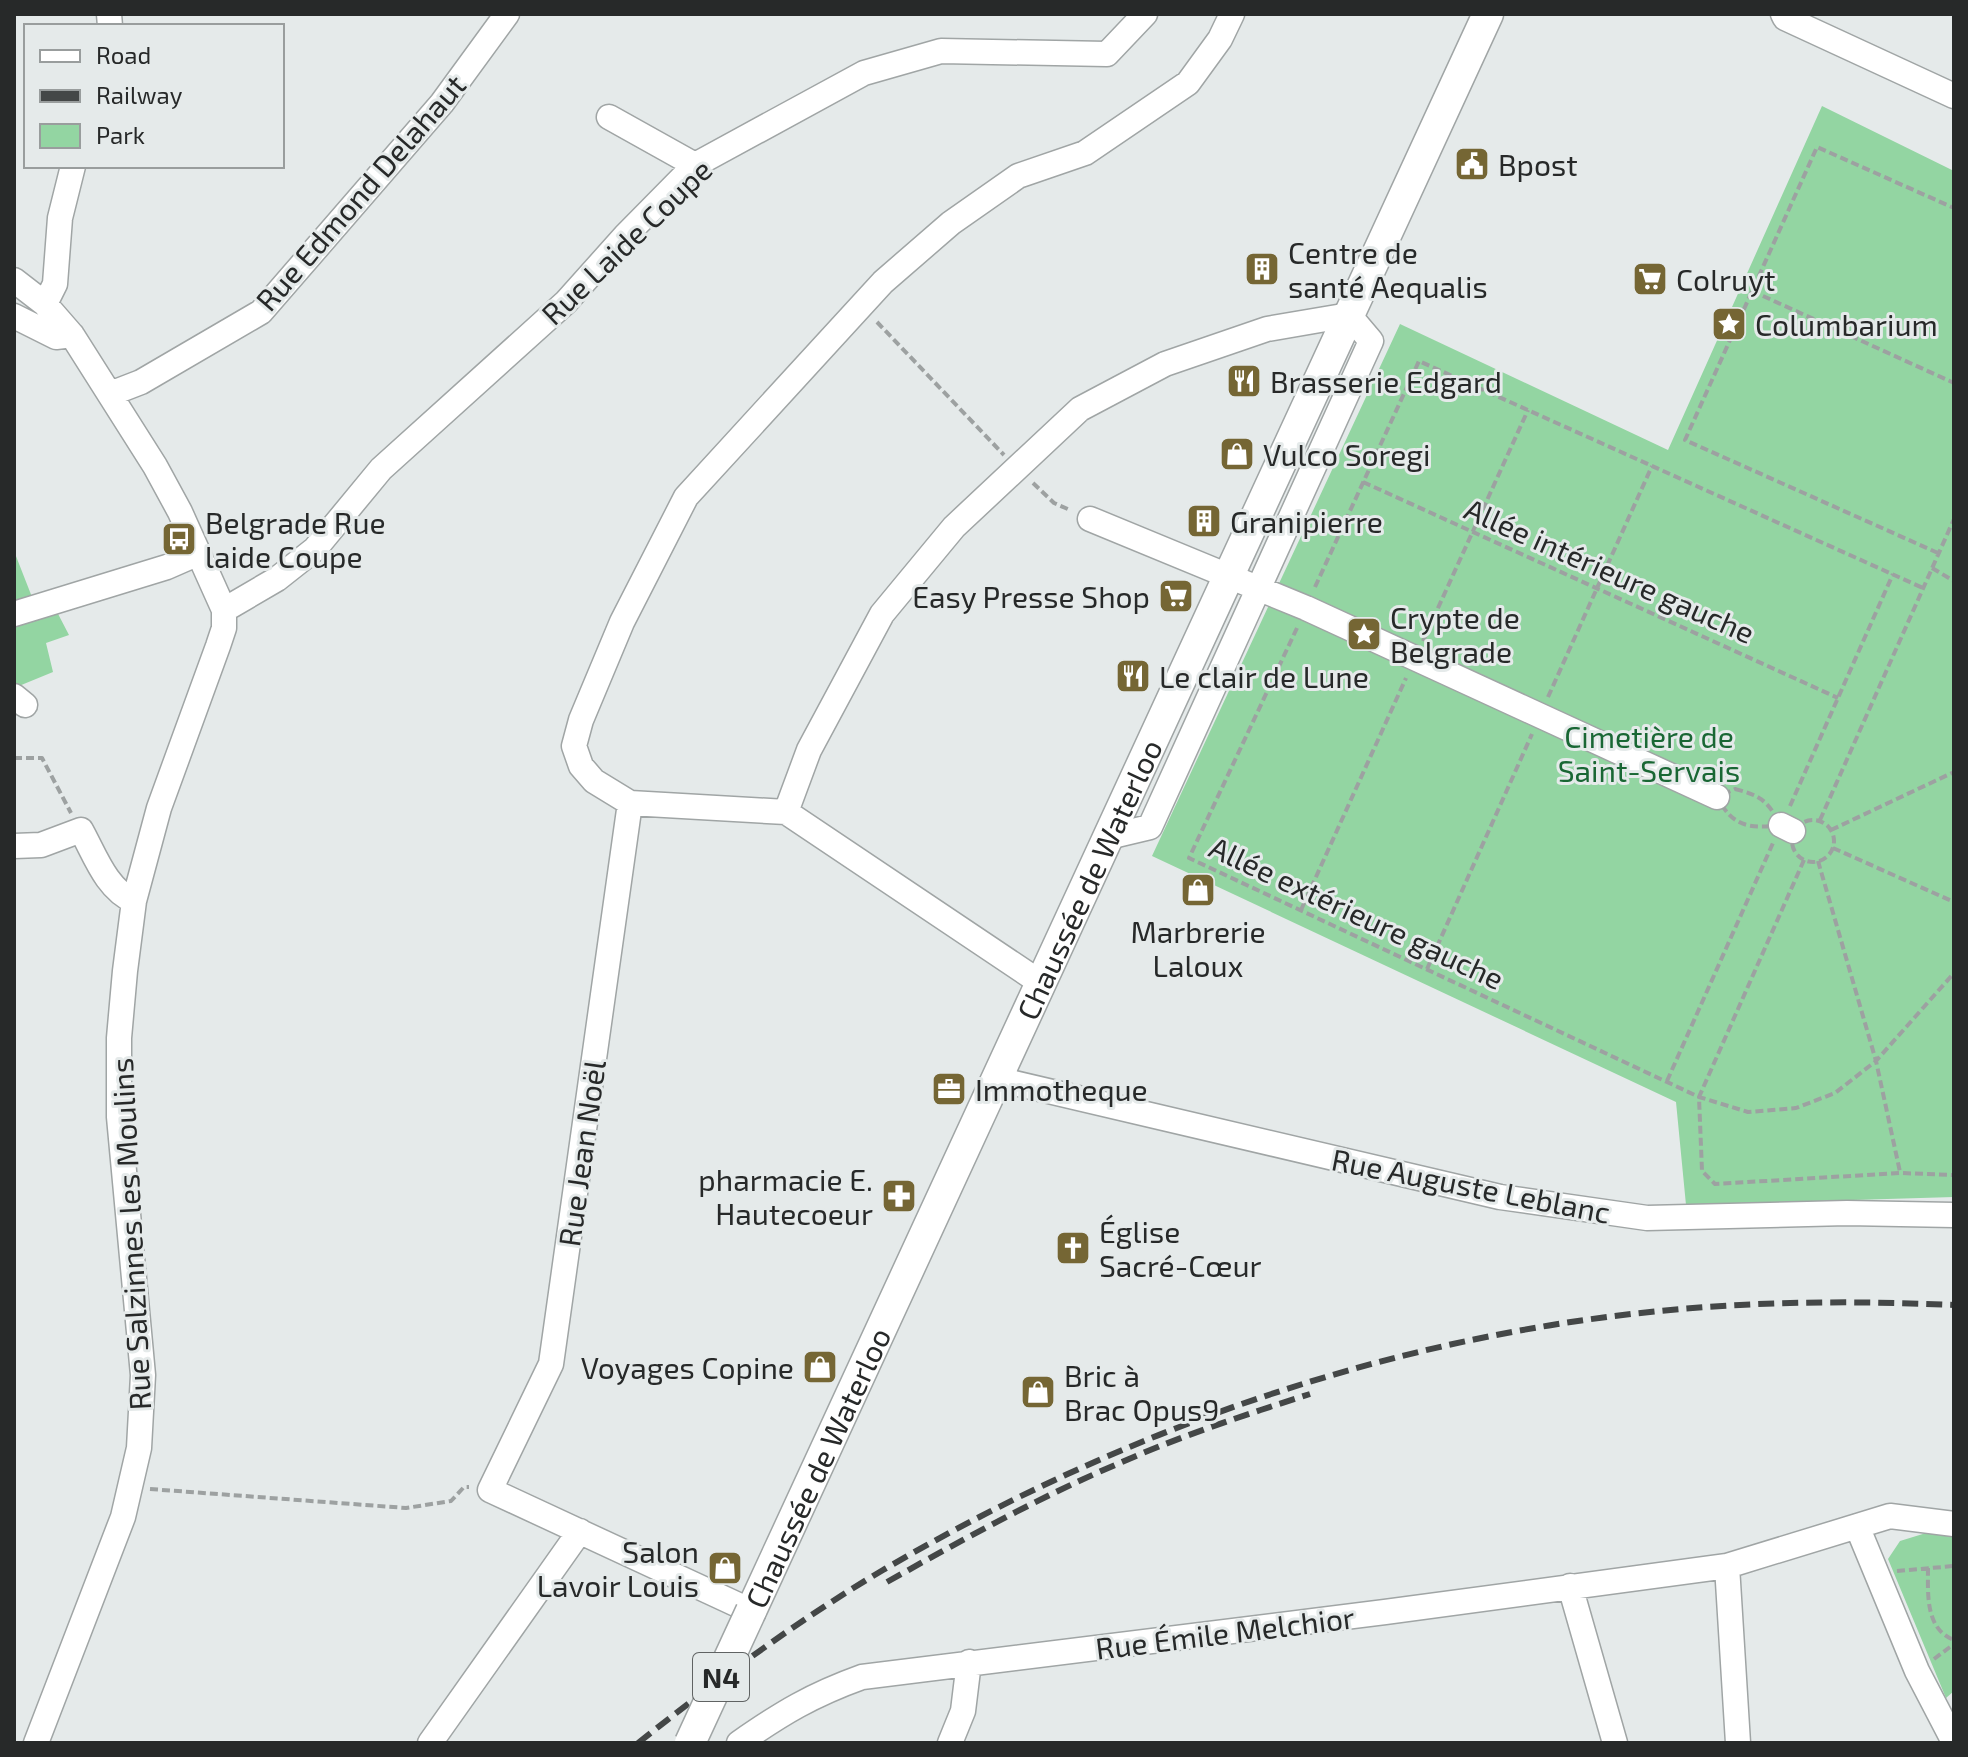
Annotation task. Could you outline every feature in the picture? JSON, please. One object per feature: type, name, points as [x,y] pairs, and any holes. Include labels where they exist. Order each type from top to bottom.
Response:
[{"type":"main road","name":"Chaussée de Waterloo","points":[[690,1743],[1488,14]]},
{"type":"street","name":"Rue Edmond Delahaut","points":[[110,394],[141,382],[261,312],[442,103],[507,14]]},
{"type":"street","name":"Rue Laide Coupe","points":[[224,610],[277,579],[315,549],[381,469],[566,302],[695,165],[864,73],[941,51],[1107,54],[1145,14]]},
{"type":"street","points":[[1041,983],[786,812],[630,803],[594,781],[581,766],[574,746],[581,720],[622,622],[686,497],[883,282],[951,223],[1018,176],[1085,153],[1188,83],[1220,39],[1232,14]]},
{"type":"street","points":[[1783,14],[1785,18],[1954,96]]},
{"type":"street","points":[[609,117],[695,165]]},
{"type":"street","points":[[45,304],[55,284],[60,218],[72,168]]},
{"type":"street","points":[[14,280],[45,304],[72,335],[110,394],[155,466],[224,610]]},
{"type":"street","points":[[786,812],[809,750],[882,614],[954,527],[1080,409],[1165,364],[1267,329],[1349,315],[1371,341],[1150,827],[1108,837]]},
{"type":"street","points":[[14,316],[56,337],[72,335]]},
{"type":"street","points":[[1090,519],[1306,608],[1717,797]]},
{"type":"street","points":[[14,614],[167,567],[199,553]]},
{"type":"street","name":"Rue Salzinnes les Moulins","points":[[36,1743],[118,1532],[139,1448],[143,1375],[119,1117],[119,1038],[134,901],[159,808],[224,628],[224,610]]},
{"type":"street","name":"Rue Jean Noël","points":[[580,1531],[490,1490],[551,1364],[630,803]]},
{"type":"street","points":[[14,846],[41,845],[81,830],[112,887],[134,901]]},
{"type":"street","name":"Rue Auguste Leblanc","points":[[997,1079],[1500,1197],[1647,1218],[1847,1213],[1954,1215]]},
{"type":"street","name":"Rue Émile Melchior","points":[[739,1743],[819,1692],[862,1677],[1727,1566],[1890,1516],[1954,1524]]},
{"type":"street","points":[[1857,1526],[1917,1671],[1954,1742]]},
{"type":"street","points":[[430,1743],[580,1531],[751,1611]]},
{"type":"street","points":[[1727,1566],[1738,1743]]},
{"type":"street","points":[[1570,1586],[1615,1743]]},
{"type":"street","points":[[950,1743],[963,1711],[969,1662]]},
{"type":"path","points":[[1938,553],[1685,440],[1817,147],[1954,208]]},
{"type":"path","points":[[1752,291],[1954,383]]},
{"type":"path","points":[[861,306],[1054,503],[1090,519]]},
{"type":"path","name":"Allée extérieure gauche","points":[[1923,588],[1419,361],[1189,858],[1699,1097],[1748,1112],[1796,1108],[1835,1093],[1876,1061],[1954,973]]},
{"type":"path","name":"Allée intérieure gauche","points":[[1363,482],[1838,698]]},
{"type":"path","points":[[1820,820],[1954,519]]},
{"type":"path","points":[[1932,568],[1954,581]]},
{"type":"path","points":[[14,758],[42,758],[81,830]]},
{"type":"path","points":[[1831,830],[1954,772]]},
{"type":"path","points":[[1735,789],[1752,793],[1768,803],[1787,828],[1758,828],[1740,824],[1725,812],[1717,797],[1735,789]]},
{"type":"path","points":[[1833,848],[1954,902]]},
{"type":"path","points":[[1804,860],[1699,1097],[1702,1171],[1715,1184],[1900,1173],[1954,1175]]},
{"type":"path","points":[[1818,861],[1876,1061],[1900,1173]]},
{"type":"path","points":[[131,1488],[406,1508],[451,1501],[464,1487]]},
{"type":"path","points":[[1878,1576],[1954,1566]]},
{"type":"path","points":[[1928,1568],[1929,1615],[1948,1638],[1954,1640]]},
{"type":"green space","name":"Cimetière de Saint-Servais","points":[[1822,106],[1954,171],[1954,1197],[1686,1205],[1676,1102],[1152,856],[1400,324],[1668,450]]},
{"type":"green space","points":[[14,551],[39,615],[56,610],[69,635],[46,643],[53,672],[14,688]]},
{"type":"green space","points":[[1926,1533],[1954,1536],[1954,1691],[1946,1698],[1888,1559],[1900,1541]]},
{"type":"railway","points":[[638,1743],[727,1674],[819,1610],[883,1570],[982,1516],[1084,1467],[1189,1423],[1296,1386],[1405,1355],[1515,1331],[1627,1314],[1793,1303],[1954,1305]]},
{"type":"railway","points":[[887,1582],[1000,1520],[1086,1478],[1187,1436],[1310,1394]]},
{"type":"place","name":"Bpost","points":[[1472,164]]},
{"type":"place","name":"Centre de santé Aequalis","points":[[1262,269]]},
{"type":"place","name":"Colruyt","points":[[1650,279]]},
{"type":"place","name":"Columbarium","points":[[1729,324]]},
{"type":"place","name":"Brasserie Edgard","points":[[1244,381]]},
{"type":"place","name":"Vulco Soregi","points":[[1237,454]]},
{"type":"place","name":"Granipierre","points":[[1204,521]]},
{"type":"place","name":"Belgrade Rue laide Coupe","points":[[179,539]]},
{"type":"place","name":"Easy Presse Shop","points":[[1176,596]]},
{"type":"place","name":"Crypte de Belgrade","points":[[1364,634]]},
{"type":"place","name":"Le clair de Lune","points":[[1133,676]]},
{"type":"place","name":"Marbrerie Laloux","points":[[1198,890]]},
{"type":"place","name":"Immotheque","points":[[949,1089]]},
{"type":"place","name":"pharmacie E. Hautecoeur","points":[[899,1196]]},
{"type":"place","name":"Église Sacré-Cœur","points":[[1073,1248]]},
{"type":"place","name":"Voyages Copine","points":[[820,1367]]},
{"type":"place","name":"Bric à Brac Opus9","points":[[1038,1392]]},
{"type":"place","name":"Salon Lavoir Louis","points":[[725,1568]]}]
